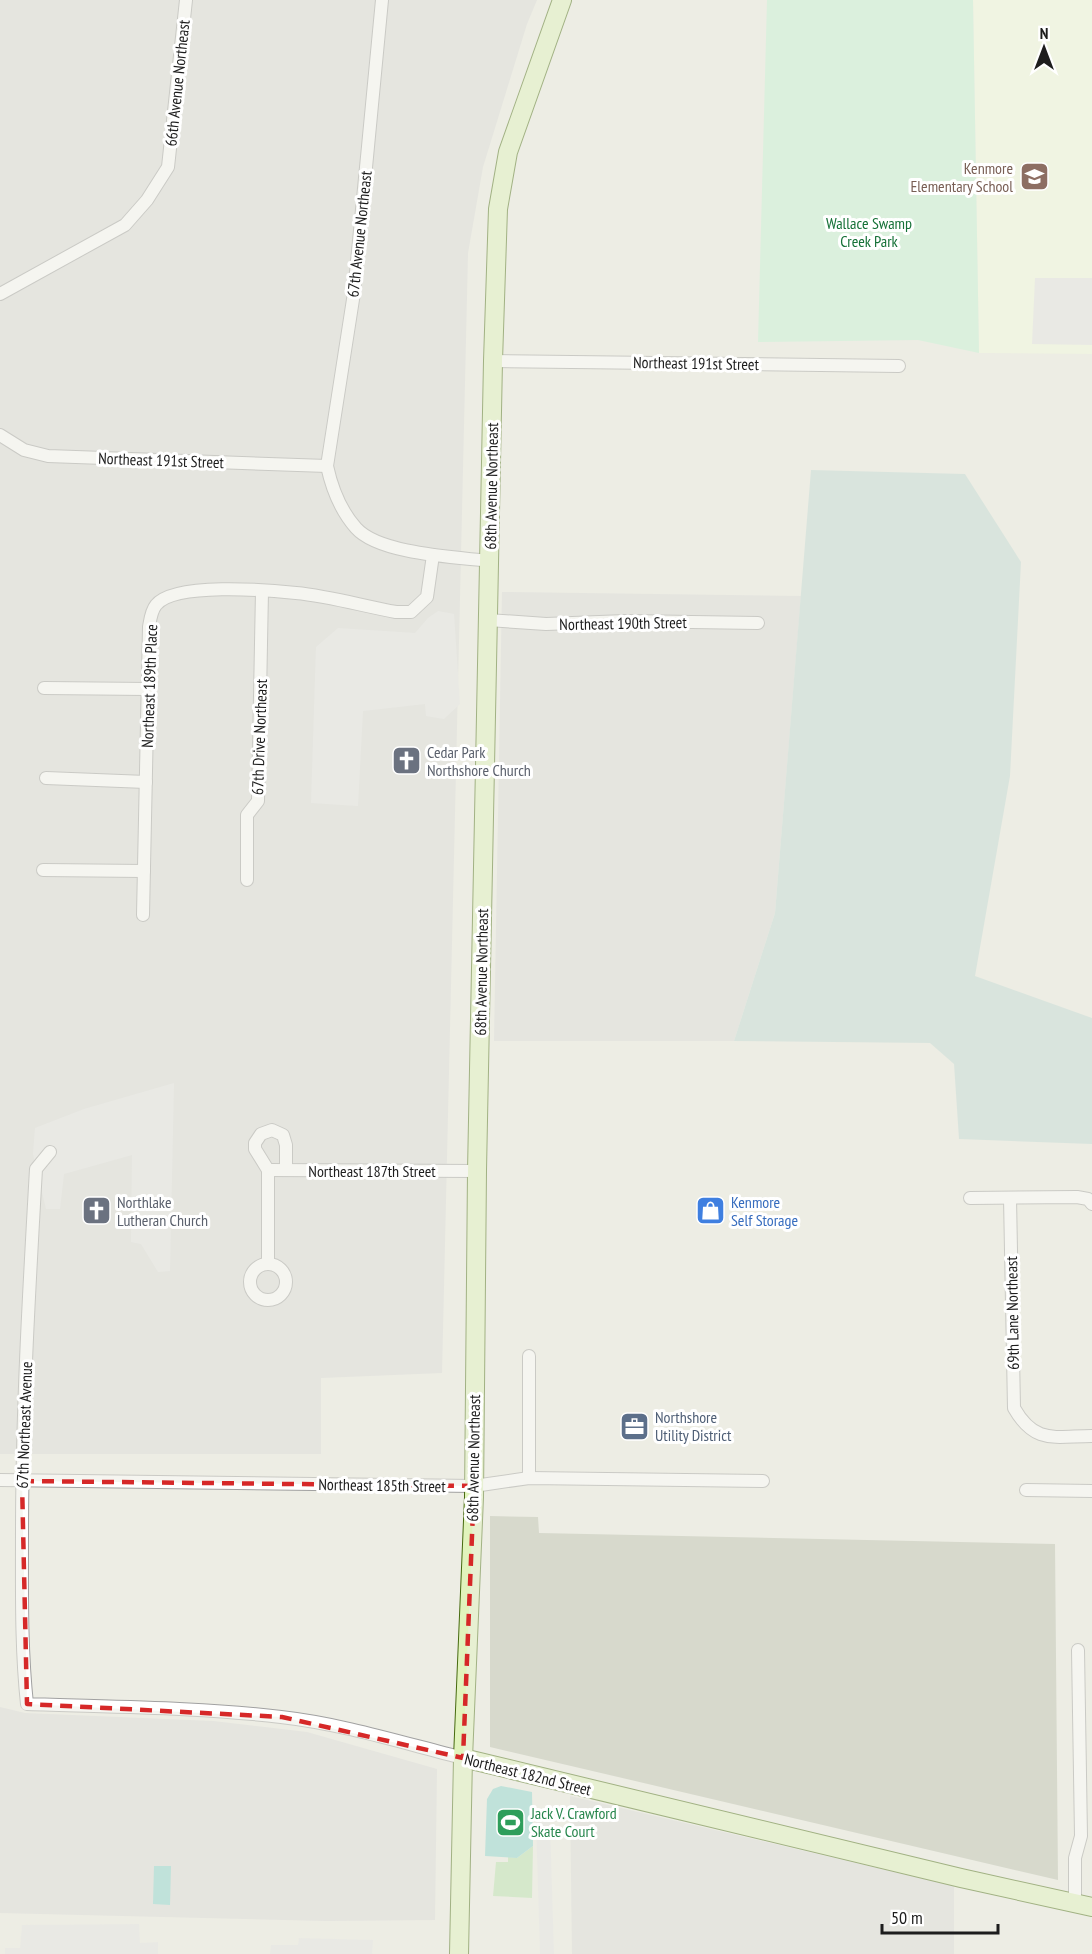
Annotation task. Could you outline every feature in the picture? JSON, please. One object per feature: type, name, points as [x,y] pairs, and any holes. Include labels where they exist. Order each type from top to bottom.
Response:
[{"type":"street","name":"66th Avenue Northeast","points":[[0,294],[125,225],[147,200],[168,167],[186,0]]},
{"type":"street","name":"67th Avenue Northeast","points":[[327,466],[354,292],[382,0]]},
{"type":"street","name":"68th Avenue Northeast","points":[[459,1954],[463,1758],[474,1486],[477,1171],[498,209],[508,152],[562,0]]},
{"type":"street","name":"Northeast 191st Street","points":[[493,361],[899,366]]},
{"type":"street","name":"Northeast 191st Street","points":[[0,435],[24,450],[48,456],[327,466]]},
{"type":"street","points":[[327,466],[336,498],[357,530],[379,542],[397,548],[433,555],[489,561]]},
{"type":"street","name":"Northeast 189th Place","points":[[143,915],[149,627],[156,605],[169,596],[193,590],[262,591],[297,593],[396,612],[411,612],[427,597],[433,555]]},
{"type":"street","name":"67th Drive Northeast","points":[[247,880],[247,815],[258,801],[262,591]]},
{"type":"street","name":"Northeast 190th Street","points":[[488,620],[546,624],[627,621],[758,623]]},
{"type":"street","points":[[44,688],[147,689]]},
{"type":"street","points":[[46,778],[146,782]]},
{"type":"street","points":[[43,870],[144,871]]},
{"type":"street","points":[[268,1264],[268,1170],[257,1154],[255,1143],[261,1134],[272,1130],[283,1136],[286,1145],[286,1170]]},
{"type":"street","name":"67th Northeast Avenue","points":[[27,1704],[22,1648],[22,1481],[27,1323],[36,1169],[50,1152]]},
{"type":"street","name":"Northeast 187th Street","points":[[268,1170],[477,1171]]},
{"type":"street","points":[[970,1198],[1077,1197],[1090,1202]]},
{"type":"street","name":"69th Lane Northeast","points":[[1010,1198],[1014,1408],[1024,1425],[1032,1432],[1044,1436],[1092,1436]]},
{"type":"street","points":[[529,1356],[529,1478]]},
{"type":"street","name":"Northeast 185th Street","points":[[0,1480],[474,1486],[529,1478],[763,1481]]},
{"type":"street","points":[[1026,1490],[1092,1491]]},
{"type":"street","points":[[1078,1650],[1081,1836],[1075,1858],[1084,1905]]},
{"type":"street","name":"Northeast 182nd Street","points":[[27,1704],[207,1710],[282,1717],[342,1727],[961,1878],[1084,1905]]},
{"type":"highlighted area","points":[[22,1481],[474,1486],[463,1758],[282,1717],[27,1704]]},
{"type":"shaded area","points":[[0,0],[537,0],[527,24],[483,167],[468,253],[442,1373],[321,1378],[321,1454],[0,1454]]},
{"type":"shaded area","name":"Kenmore Elementary School","points":[[973,0],[1092,0],[1092,354],[979,353]]},
{"type":"shaded area","points":[[1035,278],[1092,278],[1092,345],[1032,344]]},
{"type":"shaded area","points":[[811,470],[965,474],[1021,562],[1010,776],[975,976],[1092,1018],[1092,1144],[959,1139],[954,1064],[930,1043],[734,1041],[775,913]]},
{"type":"shaded area","points":[[502,592],[801,596],[775,913],[734,1041],[494,1041]]},
{"type":"shaded area","points":[[438,611],[454,614],[460,704],[444,719],[426,716],[425,704],[363,711],[358,806],[311,803],[316,647],[338,628],[415,633],[428,618]]},
{"type":"shaded area","points":[[174,1083],[170,1271],[158,1272],[141,1244],[131,1242],[132,1155],[64,1174],[60,1209],[46,1209],[33,1154],[35,1128],[84,1109]]},
{"type":"shaded area","points":[[490,1516],[538,1517],[539,1533],[1055,1544],[1058,1880],[490,1747]]},
{"type":"shaded area","points":[[0,1707],[25,1713],[213,1721],[307,1732],[437,1769],[435,1920],[326,1921],[0,1913]]},
{"type":"shaded area","name":"Jack V. Crawford Skate Court","points":[[501,1786],[532,1792],[533,1846],[517,1858],[485,1856],[487,1799],[493,1789]]},
{"type":"shaded area","points":[[570,1796],[954,1886],[954,1954],[572,1954]]},
{"type":"shaded area","points":[[536,1822],[550,1822],[554,1954],[540,1954]]},
{"type":"shaded area","points":[[154,1866],[171,1866],[170,1905],[153,1904]]},
{"type":"shaded area","points":[[139,1924],[140,1943],[158,1942],[158,1954],[5,1954],[5,1948],[20,1948],[22,1925]]},
{"type":"shaded area","points":[[299,1938],[373,1940],[372,1954],[270,1954],[271,1945],[298,1945]]},
{"type":"green space","name":"Wallace Swamp Creek Park","points":[[767,0],[973,0],[979,353],[918,340],[758,342]]},
{"type":"green space","points":[[533,1846],[532,1898],[493,1896],[496,1862],[508,1862],[508,1857],[517,1858]]},
{"type":"place","name":"Kenmore Elementary School","points":[[1034,177]]},
{"type":"place","name":"Cedar Park Northshore Church","points":[[406,761]]},
{"type":"place","name":"Northlake Lutheran Church","points":[[96,1211]]},
{"type":"place","name":"Kenmore Self Storage","points":[[710,1211]]},
{"type":"place","name":"Northshore Utility District","points":[[634,1426]]},
{"type":"place","name":"Jack V. Crawford Skate Court","points":[[510,1822]]}]
